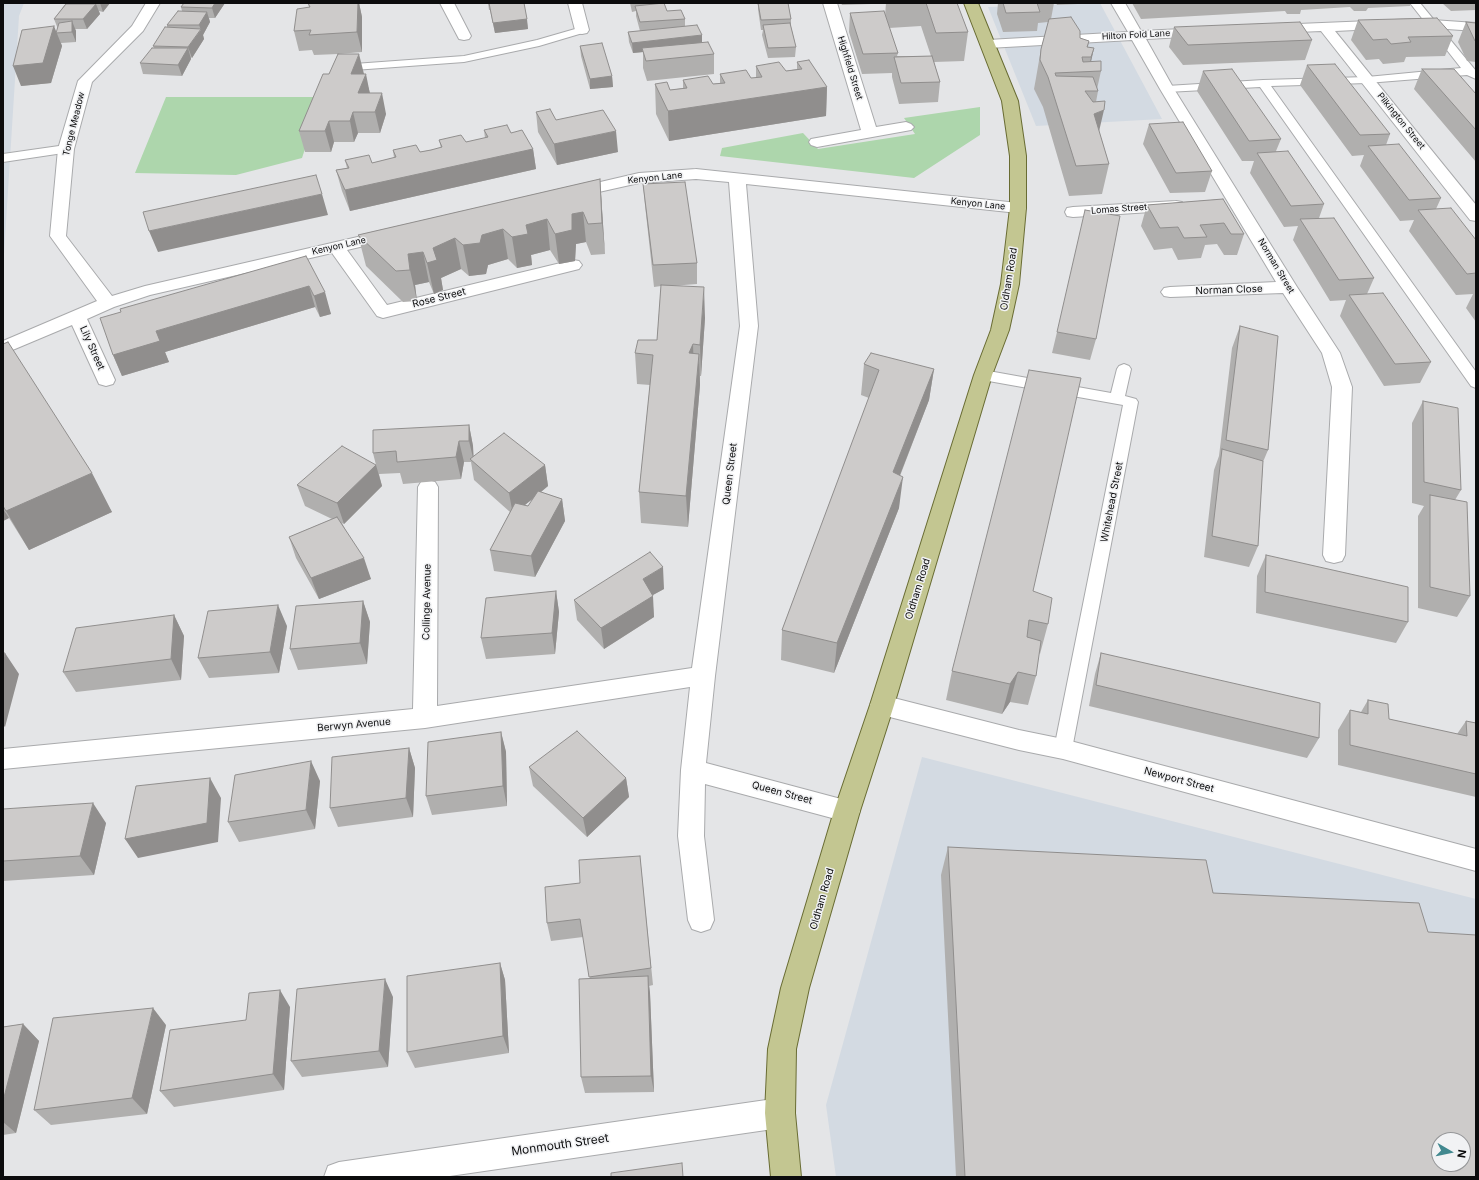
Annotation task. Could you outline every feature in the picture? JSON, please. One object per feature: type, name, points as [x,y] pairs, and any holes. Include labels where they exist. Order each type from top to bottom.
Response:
[{"type":"main road","name":"Oldham Road","points":[[786,1177],[780,1113],[782,1049],[794,988],[810,941],[848,811],[983,375],[1000,330],[1010,284],[1018,208],[1018,156],[1010,101],[971,3]]},
{"type":"street","name":"Tonge Meadow","points":[[108,303],[58,236],[66,149],[85,81],[138,28],[153,3]]},
{"type":"street","points":[[447,3],[464,36]]},
{"type":"street","points":[[575,3],[582,30]]},
{"type":"street","name":"Highfield Street","points":[[830,3],[870,133]]},
{"type":"street","name":"Norman Street","points":[[1118,3],[1167,88],[1229,202],[1288,287],[1331,353],[1342,387],[1334,555]]},
{"type":"street","points":[[1262,29],[1430,23],[1476,27]]},
{"type":"street","name":"Pilkington Street","points":[[1325,27],[1476,216]]},
{"type":"street","name":"Hilton Fold Lane","points":[[988,44],[1215,31]]},
{"type":"street","points":[[817,142],[906,127]]},
{"type":"street","name":"Kenyon Lane","points":[[554,198],[639,178],[696,174],[1018,208]]},
{"type":"street","name":"Queen Street","points":[[701,920],[691,836],[693,770],[703,676],[749,326],[737,178]]},
{"type":"street","name":"Lomas Street","points":[[1073,212],[1190,205]]},
{"type":"street","name":"Kenyon Lane","points":[[3,348],[108,303],[145,291],[406,231]]},
{"type":"street","name":"Rose Street","points":[[336,247],[383,312],[573,265]]},
{"type":"street","name":"Norman Close","points":[[1170,292],[1288,287]]},
{"type":"street","name":"Lily Street","points":[[77,316],[106,380]]},
{"type":"street","name":"Collinge Avenue","points":[[425,718],[428,486]]},
{"type":"street","name":"Berwyn Avenue","points":[[3,759],[425,718],[703,676]]},
{"type":"street","name":"Newport Street","points":[[882,705],[1019,740],[1063,749],[1476,860]]},
{"type":"street","name":"Queen Street","points":[[693,770],[848,811]]},
{"type":"street","name":"Monmouth Street","points":[[339,1177],[780,1113]]},
{"type":"lane","points":[[1415,3],[1430,23],[1473,73]]},
{"type":"lane","points":[[354,67],[464,59],[539,43],[582,30]]},
{"type":"lane","points":[[1167,88],[1367,80],[1473,73]]},
{"type":"lane","points":[[1263,83],[1476,383]]},
{"type":"lane","points":[[3,158],[66,149]]},
{"type":"lane","points":[[1117,400],[1124,370]]},
{"type":"lane","name":"Whitehead Street","points":[[983,375],[1131,402],[1063,749]]},
{"type":"shaded area","points":[[3,3],[24,3],[19,16],[3,270]]},
{"type":"shaded area","points":[[1100,3],[1162,119],[1036,126],[988,7]]},
{"type":"shaded area","points":[[922,757],[1476,899],[1476,1177],[836,1177],[826,1105]]},
{"type":"green space","points":[[166,97],[322,97],[302,158],[236,175],[135,173]]},
{"type":"green space","points":[[980,107],[980,135],[914,178],[720,156],[722,148],[803,133],[818,149],[915,134],[904,118]]},
{"type":"building","points":[[184,3],[215,3],[212,8],[181,7]]},
{"type":"building","points":[[308,3],[358,3],[357,32],[309,35],[311,30],[294,31],[297,9],[310,7]]},
{"type":"building","points":[[489,3],[524,3],[527,19],[493,23]]},
{"type":"building","points":[[664,3],[667,11],[681,10],[685,19],[640,22],[635,6]]},
{"type":"building","points":[[758,3],[788,3],[791,19],[761,20]]},
{"type":"building","points":[[926,3],[957,3],[968,32],[936,33]]},
{"type":"building","points":[[1003,3],[1037,3],[1040,12],[1006,13]]},
{"type":"building","points":[[66,4],[96,4],[83,19],[54,19]]},
{"type":"building","points":[[178,11],[207,12],[199,25],[167,25]]},
{"type":"building","points":[[884,11],[898,53],[863,54],[850,13]]},
{"type":"building","points":[[1071,17],[1080,31],[1080,38],[1089,41],[1087,47],[1094,48],[1091,57],[1082,57],[1083,62],[1101,61],[1101,71],[1055,73],[1056,76],[1093,77],[1098,91],[1085,91],[1093,102],[1105,101],[1104,110],[1094,114],[1109,164],[1076,166],[1048,77],[1040,60],[1041,49],[1049,19]]},
{"type":"building","points":[[1437,18],[1453,36],[1408,37],[1411,42],[1391,44],[1387,39],[1373,40],[1358,20]]},
{"type":"building","points":[[72,21],[72,32],[56,33],[59,23]]},
{"type":"building","points":[[1300,22],[1312,40],[1188,45],[1174,27]]},
{"type":"building","points":[[1466,22],[1476,23],[1476,41],[1475,41]]},
{"type":"building","points":[[790,23],[796,47],[768,48],[763,25]]},
{"type":"building","points":[[697,25],[702,35],[632,43],[628,32]]},
{"type":"building","points":[[54,26],[43,63],[13,66],[22,30]]},
{"type":"building","points":[[165,27],[201,29],[188,47],[153,46]]},
{"type":"building","points":[[708,42],[714,54],[646,61],[642,48]]},
{"type":"building","points":[[602,43],[612,76],[590,79],[580,46]]},
{"type":"building","points":[[152,48],[188,48],[178,65],[140,63]]},
{"type":"building","points":[[338,54],[359,54],[351,74],[366,74],[358,93],[382,93],[375,112],[353,112],[350,121],[329,121],[325,131],[299,131],[323,74],[329,74]]},
{"type":"building","points":[[932,56],[940,82],[901,83],[894,57]]},
{"type":"building","points":[[809,60],[827,87],[668,111],[655,84],[667,82],[670,90],[687,88],[683,80],[708,76],[713,84],[725,83],[720,74],[746,70],[751,78],[762,77],[756,66],[779,62],[786,71],[802,69],[797,62]]},
{"type":"building","points":[[1335,64],[1390,134],[1360,135],[1307,65]]},
{"type":"building","points":[[1232,69],[1281,139],[1249,141],[1203,71]]},
{"type":"building","points":[[1422,69],[1454,69],[1476,94],[1476,130]]},
{"type":"building","points":[[550,109],[556,120],[603,110],[616,131],[554,144],[536,112]]},
{"type":"building","points":[[1183,122],[1212,171],[1176,173],[1149,124]]},
{"type":"building","points":[[507,125],[511,133],[522,130],[533,149],[345,190],[336,170],[349,168],[345,160],[369,155],[372,163],[396,157],[393,150],[416,145],[420,152],[431,150],[442,147],[439,140],[461,135],[466,142],[488,137],[484,130]]},
{"type":"building","points":[[1399,144],[1441,198],[1409,200],[1368,146]]},
{"type":"building","points":[[1288,151],[1324,204],[1291,206],[1257,153]]},
{"type":"building","points":[[316,175],[322,194],[149,231],[143,212]]},
{"type":"building","points":[[600,179],[602,223],[588,224],[583,212],[572,214],[572,230],[555,234],[547,219],[526,225],[528,234],[512,237],[503,229],[482,235],[480,243],[463,245],[455,238],[433,248],[437,260],[427,263],[423,252],[408,254],[410,270],[396,271],[358,235]]},
{"type":"building","points":[[685,182],[697,263],[653,265],[643,184]]},
{"type":"building","points":[[1223,199],[1244,234],[1231,234],[1224,223],[1200,225],[1207,237],[1184,238],[1178,227],[1160,228],[1147,205]]},
{"type":"building","points":[[1451,208],[1476,240],[1476,273],[1467,274],[1418,210]]},
{"type":"building","points":[[1085,210],[1120,216],[1096,339],[1057,332]]},
{"type":"building","points":[[1334,218],[1374,278],[1339,280],[1300,219]]},
{"type":"building","points":[[306,256],[325,292],[314,296],[309,286],[156,331],[160,341],[113,355],[100,318],[121,312],[120,309]]},
{"type":"building","points":[[661,285],[704,287],[700,345],[693,344],[689,353],[699,354],[686,496],[639,492],[653,355],[635,353],[638,340],[657,340]]},
{"type":"building","points":[[1383,293],[1431,362],[1395,364],[1349,295]]},
{"type":"building","points":[[1240,326],[1278,336],[1268,450],[1226,440]]},
{"type":"building","points":[[8,342],[92,473],[6,511],[3,506],[3,344]]},
{"type":"building","points":[[871,353],[934,369],[893,472],[903,477],[837,643],[782,630],[879,370],[864,364]]},
{"type":"building","points":[[1029,370],[1081,378],[1033,591],[1052,598],[1048,624],[1029,620],[1027,637],[1041,641],[1036,676],[1018,672],[1010,684],[952,671]]},
{"type":"building","points":[[1423,401],[1458,408],[1461,490],[1424,482]]},
{"type":"building","points":[[469,425],[469,441],[459,441],[456,457],[397,462],[396,451],[373,453],[373,430]]},
{"type":"building","points":[[504,433],[545,465],[509,493],[470,459]]},
{"type":"building","points":[[342,446],[376,465],[337,503],[297,485]]},
{"type":"building","points":[[1222,449],[1263,461],[1258,546],[1212,536]]},
{"type":"building","points":[[538,491],[562,499],[531,556],[490,550],[515,503],[528,506]]},
{"type":"building","points":[[1430,495],[1467,502],[1470,596],[1430,587]]},
{"type":"building","points":[[337,517],[364,558],[311,578],[289,537]]},
{"type":"building","points":[[650,552],[663,567],[643,579],[653,596],[601,628],[574,600]]},
{"type":"building","points":[[1266,555],[1408,587],[1408,622],[1265,592]]},
{"type":"building","points":[[556,591],[552,633],[481,638],[486,598]]},
{"type":"building","points":[[363,601],[360,643],[290,649],[296,606]]},
{"type":"building","points":[[278,605],[270,652],[198,658],[208,611]]},
{"type":"building","points":[[174,615],[171,659],[63,672],[76,628]]},
{"type":"building","points":[[1101,653],[1320,703],[1319,738],[1096,685]]},
{"type":"building","points":[[1368,700],[1388,704],[1389,719],[1467,736],[1466,721],[1476,723],[1476,774],[1350,745],[1350,710],[1368,714]]},
{"type":"building","points":[[577,731],[626,778],[583,818],[529,767]]},
{"type":"building","points":[[501,732],[503,786],[426,796],[428,742]]},
{"type":"building","points":[[409,748],[406,798],[330,808],[332,757]]},
{"type":"building","points":[[311,761],[306,810],[228,822],[235,775]]},
{"type":"building","points":[[210,778],[207,823],[125,839],[136,786]]},
{"type":"building","points":[[93,803],[80,856],[3,861],[3,809]]},
{"type":"building","points":[[948,847],[1206,860],[1213,893],[1419,903],[1428,932],[1476,935],[1476,1177],[965,1177]]},
{"type":"building","points":[[640,856],[651,968],[589,977],[580,919],[547,923],[545,887],[580,883],[579,860]]},
{"type":"building","points":[[500,963],[503,1036],[407,1052],[407,976]]},
{"type":"building","points":[[648,976],[651,1076],[581,1077],[579,979]]},
{"type":"building","points":[[385,979],[379,1051],[291,1061],[297,989]]},
{"type":"building","points":[[280,990],[273,1074],[160,1091],[170,1030],[246,1020],[249,993]]},
{"type":"building","points":[[153,1008],[132,1098],[34,1110],[53,1018]]},
{"type":"building","points":[[23,1024],[3,1101],[3,1027]]},
{"type":"building","points":[[682,1163],[683,1177],[611,1177],[611,1173]]}]
